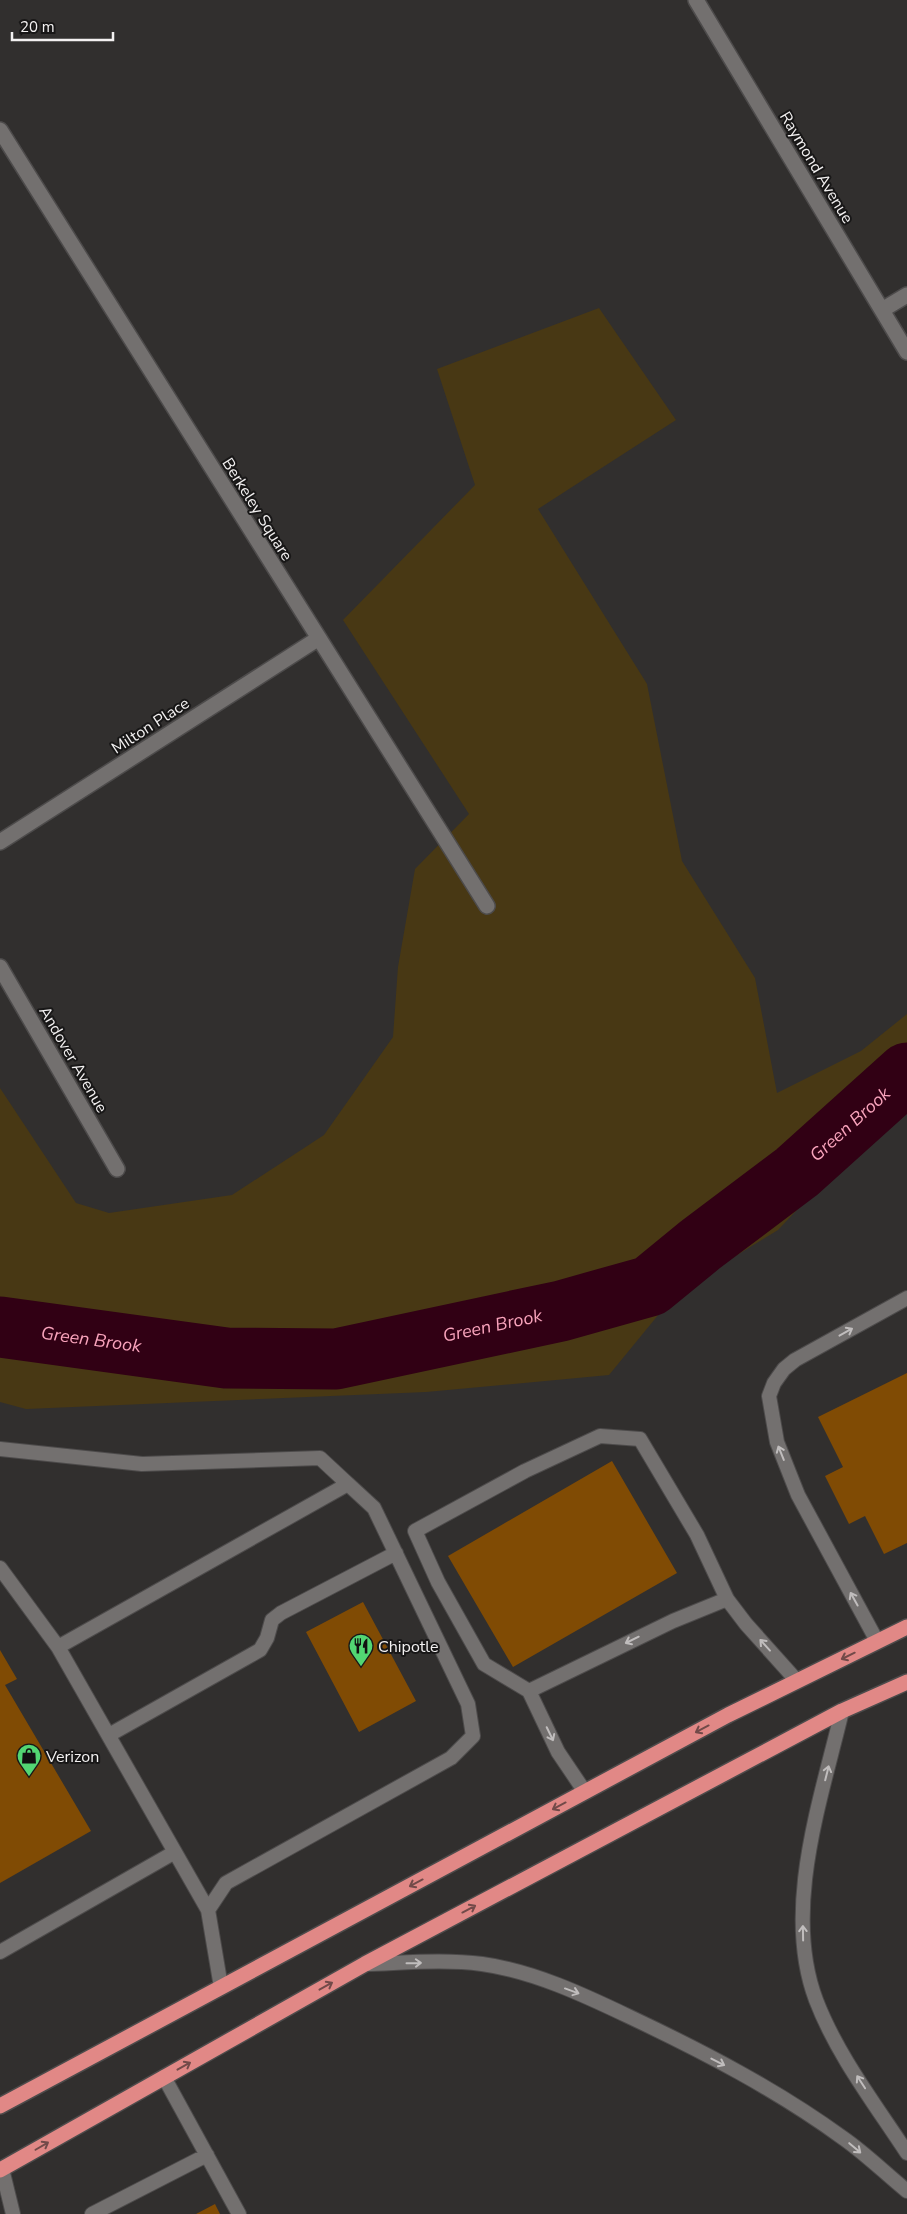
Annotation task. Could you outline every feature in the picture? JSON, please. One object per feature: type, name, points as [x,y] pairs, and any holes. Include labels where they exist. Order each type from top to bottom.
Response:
[{"type":"highway","points":[[0,2106],[728,1715],[907,1627]]},
{"type":"highway","points":[[1,2169],[365,1964],[842,1711],[907,1682]]},
{"type":"street","name":"Raymond Avenue","points":[[696,0],[907,352]]},
{"type":"street","name":"Berkeley Square","points":[[0,130],[487,906]]},
{"type":"street","points":[[882,310],[907,295]]},
{"type":"street","name":"Milton Place","points":[[0,842],[319,638]]},
{"type":"street","name":"Andover Avenue","points":[[0,967],[117,1169]]},
{"type":"lane","points":[[877,1641],[798,1494],[777,1442],[770,1396],[774,1384],[784,1369],[795,1360],[907,1298]]},
{"type":"lane","points":[[585,1792],[558,1752],[529,1691],[484,1664],[438,1582],[415,1531],[525,1471],[600,1436],[640,1439],[697,1535],[727,1599],[746,1624],[797,1681]]},
{"type":"lane","points":[[0,1449],[142,1464],[320,1458],[374,1508],[468,1704],[473,1736],[451,1758],[226,1883],[208,1910]]},
{"type":"lane","points":[[58,1646],[348,1484]]},
{"type":"lane","points":[[109,1734],[260,1650],[268,1638],[272,1620],[281,1613],[396,1553]]},
{"type":"lane","points":[[0,1568],[58,1646],[208,1910],[221,1987]]},
{"type":"lane","points":[[529,1691],[672,1621],[727,1599]]},
{"type":"lane","points":[[842,1711],[807,1866],[802,1910],[803,1952],[816,2000],[839,2047],[907,2153]]},
{"type":"lane","points":[[0,1952],[175,1852]]},
{"type":"lane","points":[[365,1964],[452,1962],[482,1964],[516,1971],[588,1997],[729,2067],[795,2105],[845,2139],[907,2192]]},
{"type":"lane","points":[[164,2077],[239,2214]]},
{"type":"lane","points":[[92,2214],[207,2155]]},
{"type":"lane","points":[[1,2169],[13,2214]]},
{"type":"shaded area","points":[[599,308],[676,420],[538,509],[647,684],[682,861],[755,978],[777,1093],[861,1051],[907,1014],[907,1098],[894,1107],[778,1230],[677,1292],[609,1375],[426,1392],[26,1409],[0,1402],[0,1088],[76,1203],[109,1213],[232,1195],[324,1135],[393,1037],[398,967],[415,869],[469,814],[343,620],[475,485],[437,369]]},
{"type":"building","points":[[907,1373],[907,1543],[884,1554],[865,1516],[849,1524],[825,1476],[843,1467],[818,1417]]},
{"type":"building","points":[[612,1461],[677,1573],[513,1667],[448,1556]]},
{"type":"building","name":"Chipotle","points":[[363,1602],[416,1701],[359,1732],[306,1632]]},
{"type":"building","name":"Verizon","points":[[0,1650],[17,1679],[5,1685],[91,1831],[0,1883]]},
{"type":"building","points":[[215,2204],[220,2214],[196,2214]]},
{"type":"waterway","name":"Green Brook","points":[[0,1327],[226,1358],[336,1359],[561,1311],[650,1286],[700,1245],[797,1172],[907,1073]]},
{"type":"place","name":"Chipotle","points":[[361,1667]]},
{"type":"place","name":"Verizon","points":[[29,1777]]}]
